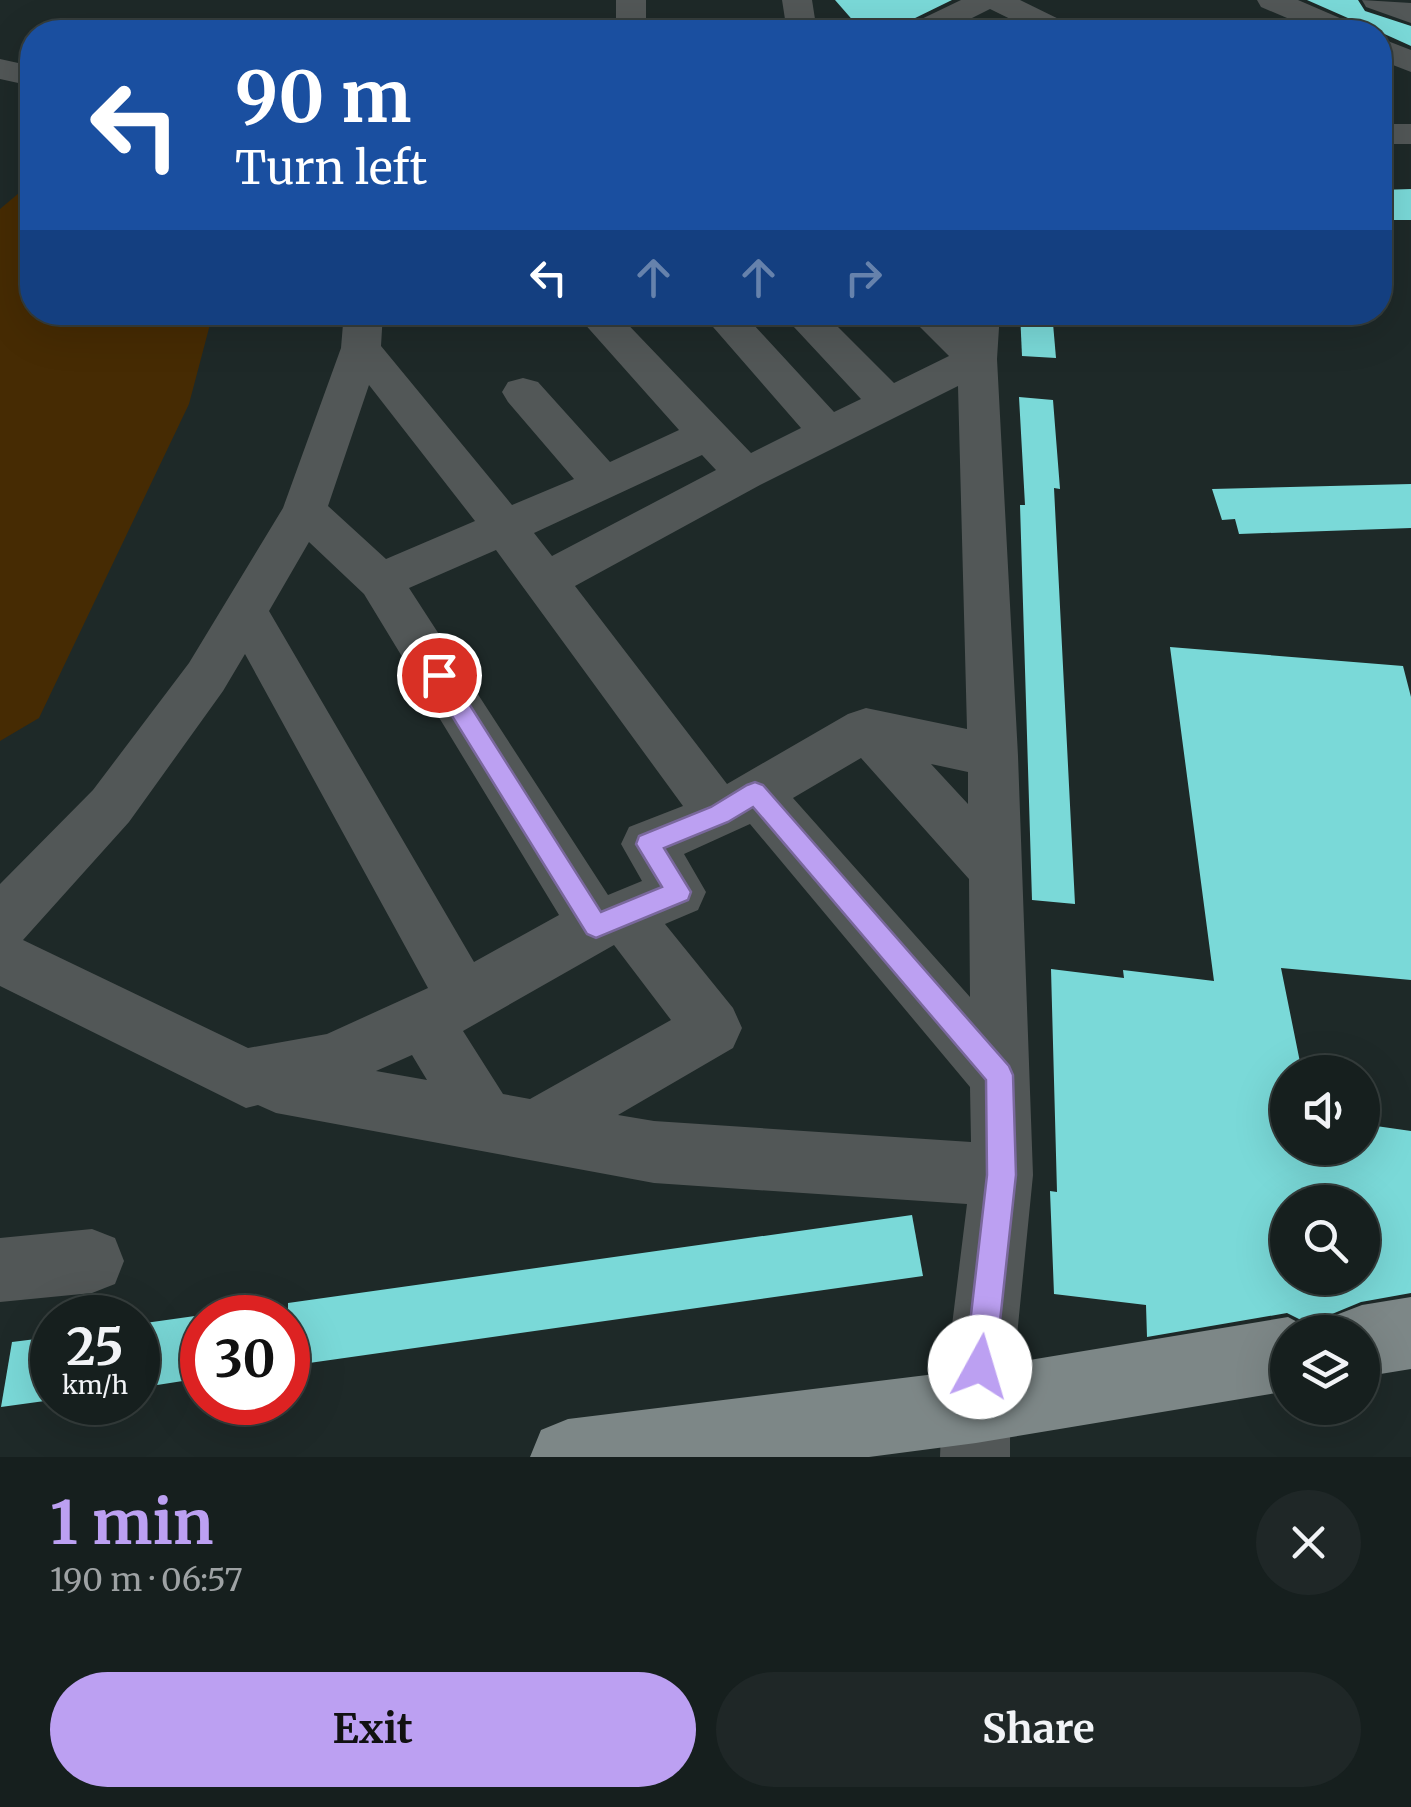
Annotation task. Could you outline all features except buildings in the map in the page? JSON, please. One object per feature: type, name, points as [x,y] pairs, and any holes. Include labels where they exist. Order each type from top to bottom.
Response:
[{"type":"main road","points":[[1380,1338],[1411,1333]]},
{"type":"main road","points":[[568,1457],[975,1431],[1270,1358]]},
{"type":"street","points":[[945,20],[986,0]]},
{"type":"street","points":[[996,0],[1036,20]]},
{"type":"street","points":[[1272,0],[1318,20]]},
{"type":"street","points":[[1377,0],[1411,14]]},
{"type":"street","points":[[605,325],[744,474]]},
{"type":"street","points":[[730,325],[830,434]]},
{"type":"street","points":[[812,325],[890,402]]},
{"type":"street","points":[[954,325],[979,336]]},
{"type":"street","points":[[0,927],[112,806],[206,677],[304,511],[363,330]]},
{"type":"street","points":[[363,330],[543,582],[737,804],[999,1075]]},
{"type":"street","points":[[543,582],[744,474],[890,402],[979,336]]},
{"type":"street","points":[[975,1431],[1002,1175],[979,336]]},
{"type":"street","points":[[523,392],[604,484]]},
{"type":"street","points":[[380,581],[604,484],[707,434]]},
{"type":"street","points":[[304,511],[380,581],[610,920],[713,1028],[510,1126]]},
{"type":"street","points":[[245,611],[444,1009],[510,1126]]},
{"type":"street","points":[[246,1078],[329,1063],[444,1009],[610,920],[679,892],[648,844],[737,804],[866,729],[993,756]]},
{"type":"street","points":[[866,729],[995,870]]},
{"type":"street","points":[[0,957],[246,1078],[654,1152],[1002,1175]]},
{"type":"street","points":[[0,1270],[92,1261]]},
{"type":"shaded area","points":[[20,192],[20,325],[210,325],[189,404],[39,718],[0,741],[0,209]]},
{"type":"route","points":[[439,675],[596,926],[679,892],[648,844],[720,815],[755,792],[999,1075],[1002,1175],[980,1367]]}]
